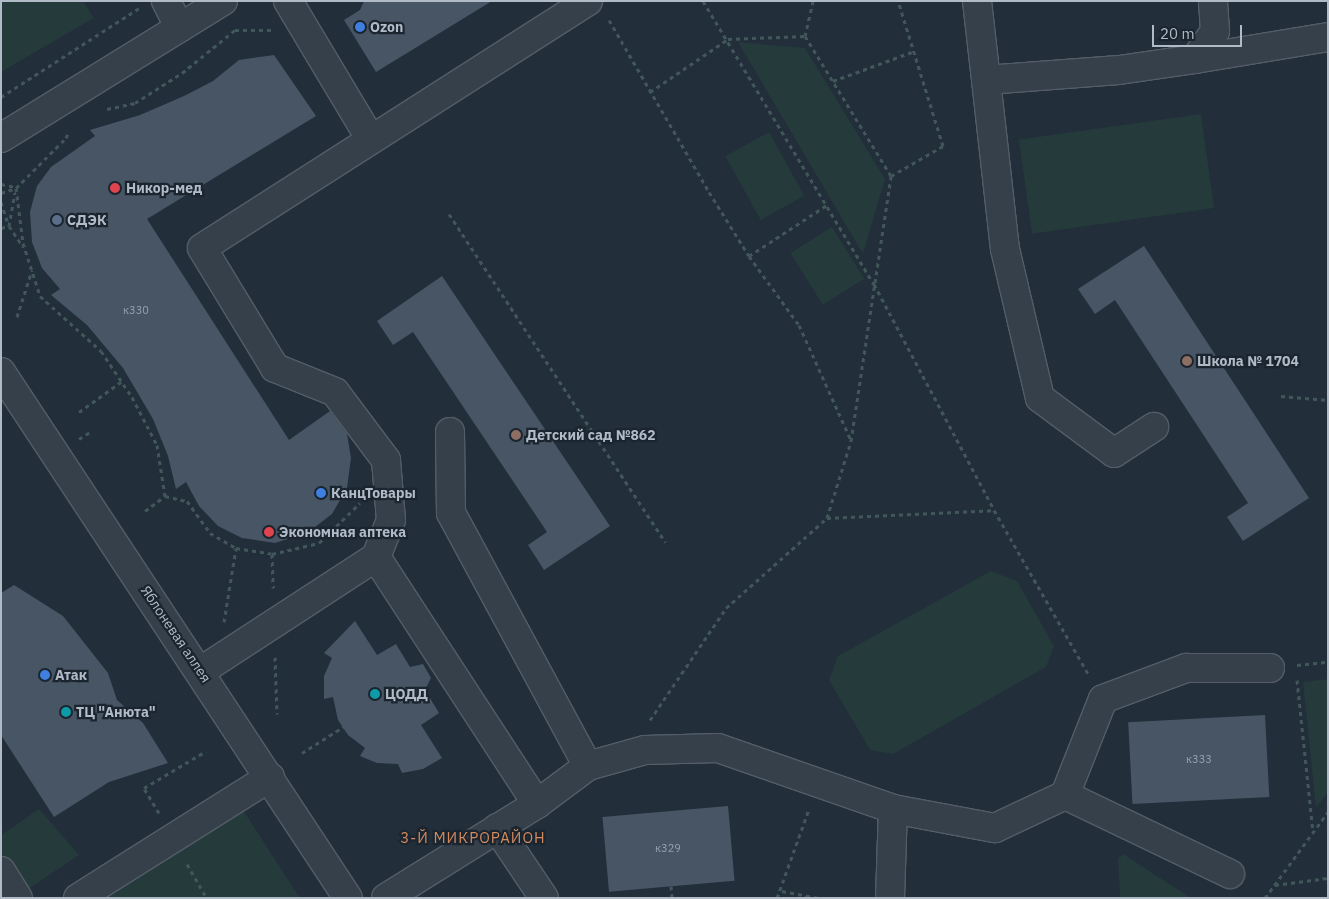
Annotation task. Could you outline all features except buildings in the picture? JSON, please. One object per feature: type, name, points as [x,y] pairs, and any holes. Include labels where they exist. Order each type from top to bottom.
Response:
[{"type":"street","points":[[1,138],[223,1]]},
{"type":"street","points":[[288,1],[370,138]]},
{"type":"street","points":[[977,1],[1005,249],[1040,398],[1114,453],[1154,427]]},
{"type":"street","points":[[1196,58],[1215,31],[1213,1]]},
{"type":"street","points":[[154,4],[180,28]]},
{"type":"street","points":[[201,671],[376,557],[391,520],[386,460],[335,392],[275,368],[202,248],[370,138],[598,9]]},
{"type":"street","points":[[986,80],[1119,70],[1328,37]]},
{"type":"street","name":"Яблоневая аллея","points":[[1,372],[201,671],[348,898]]},
{"type":"street","points":[[450,432],[451,513],[588,766]]},
{"type":"street","points":[[376,557],[537,804]]},
{"type":"street","points":[[386,898],[537,804],[588,766],[645,750],[718,748],[893,809],[995,828],[1065,795],[1103,699],[1186,668],[1282,667]]},
{"type":"street","points":[[78,898],[270,777]]},
{"type":"street","points":[[1065,795],[1230,874]]},
{"type":"street","points":[[890,898],[893,809]]},
{"type":"street","points":[[497,828],[544,898]]},
{"type":"street","points":[[1,871],[18,898]]},
{"type":"path","points":[[703,1],[728,39],[874,284],[994,510],[1103,699]]},
{"type":"path","points":[[645,750],[651,714],[726,608],[827,518],[852,441],[891,176],[805,36],[813,1]]},
{"type":"path","points":[[891,176],[943,146],[912,52],[898,1]]},
{"type":"path","points":[[1,97],[154,4]]},
{"type":"path","points":[[598,9],[749,256],[799,325],[852,441]]},
{"type":"path","points":[[100,111],[135,103],[182,72],[236,30]]},
{"type":"path","points":[[650,92],[728,39],[805,36]]},
{"type":"path","points":[[833,82],[912,52]]},
{"type":"path","points":[[1,193],[16,188],[66,138],[71,124]]},
{"type":"path","points":[[1,184],[16,188]]},
{"type":"path","points":[[9,226],[16,188]]},
{"type":"path","points":[[16,188],[26,251],[40,296],[101,351],[146,420],[157,445],[165,496]]},
{"type":"path","points":[[1,202],[9,226],[26,251]]},
{"type":"path","points":[[749,256],[827,205]]},
{"type":"path","points":[[449,214],[665,542]]},
{"type":"path","points":[[1,228],[9,226]]},
{"type":"path","points":[[17,317],[32,269]]},
{"type":"path","points":[[79,412],[122,382]]},
{"type":"path","points":[[1281,396],[1328,400]]},
{"type":"path","points":[[145,511],[165,496],[187,501],[210,533],[236,548],[272,554],[319,544],[365,497],[389,500]]},
{"type":"path","points":[[827,518],[994,510]]},
{"type":"path","points":[[222,630],[236,548]]},
{"type":"path","points":[[1282,667],[1313,831]]},
{"type":"path","points":[[302,753],[343,727]]},
{"type":"path","points":[[778,898],[817,783]]},
{"type":"path","points":[[1265,898],[1328,812]]},
{"type":"path","points":[[1275,885],[1328,878]]},
{"type":"path","points":[[671,886],[672,898]]},
{"type":"path","points":[[781,890],[818,898]]},
{"type":"green space","points":[[1,1],[83,1],[94,18],[1,72]]},
{"type":"green space","points":[[738,42],[805,48],[885,179],[863,254]]},
{"type":"green space","points":[[1201,114],[1214,208],[1032,234],[1019,140]]},
{"type":"green space","points":[[769,132],[804,196],[761,220],[725,156]]},
{"type":"green space","points":[[832,227],[864,279],[823,305],[790,253]]},
{"type":"green space","points":[[991,571],[1017,581],[1054,646],[1046,667],[893,754],[870,750],[829,680],[838,656]]},
{"type":"green space","points":[[1328,679],[1328,792],[1316,808],[1303,682]]},
{"type":"green space","points":[[39,809],[79,855],[15,898],[1,898],[1,835]]},
{"type":"green space","points":[[243,810],[300,898],[104,898]]},
{"type":"green space","points":[[1123,854],[1191,898],[1120,898],[1118,858]]},
{"type":"place","name":"Ozon","points":[[360,27]]},
{"type":"place","name":"Никор-мед","points":[[115,188]]},
{"type":"place","name":"СДЭК","points":[[57,220]]},
{"type":"place","name":"Школа № 1704","points":[[1187,361]]},
{"type":"place","name":"Детский сад №862","points":[[516,435]]},
{"type":"place","name":"КанцТовары","points":[[321,493]]},
{"type":"place","name":"Экономная аптека","points":[[269,532]]},
{"type":"place","name":"Атак","points":[[45,675]]},
{"type":"place","name":"ЦОДД","points":[[375,694]]},
{"type":"place","name":"ТЦ \"Анюта\"","points":[[66,712]]},
{"type":"district","name":"3-Й МИКРОРАЙОН","points":[[473,838]]}]
